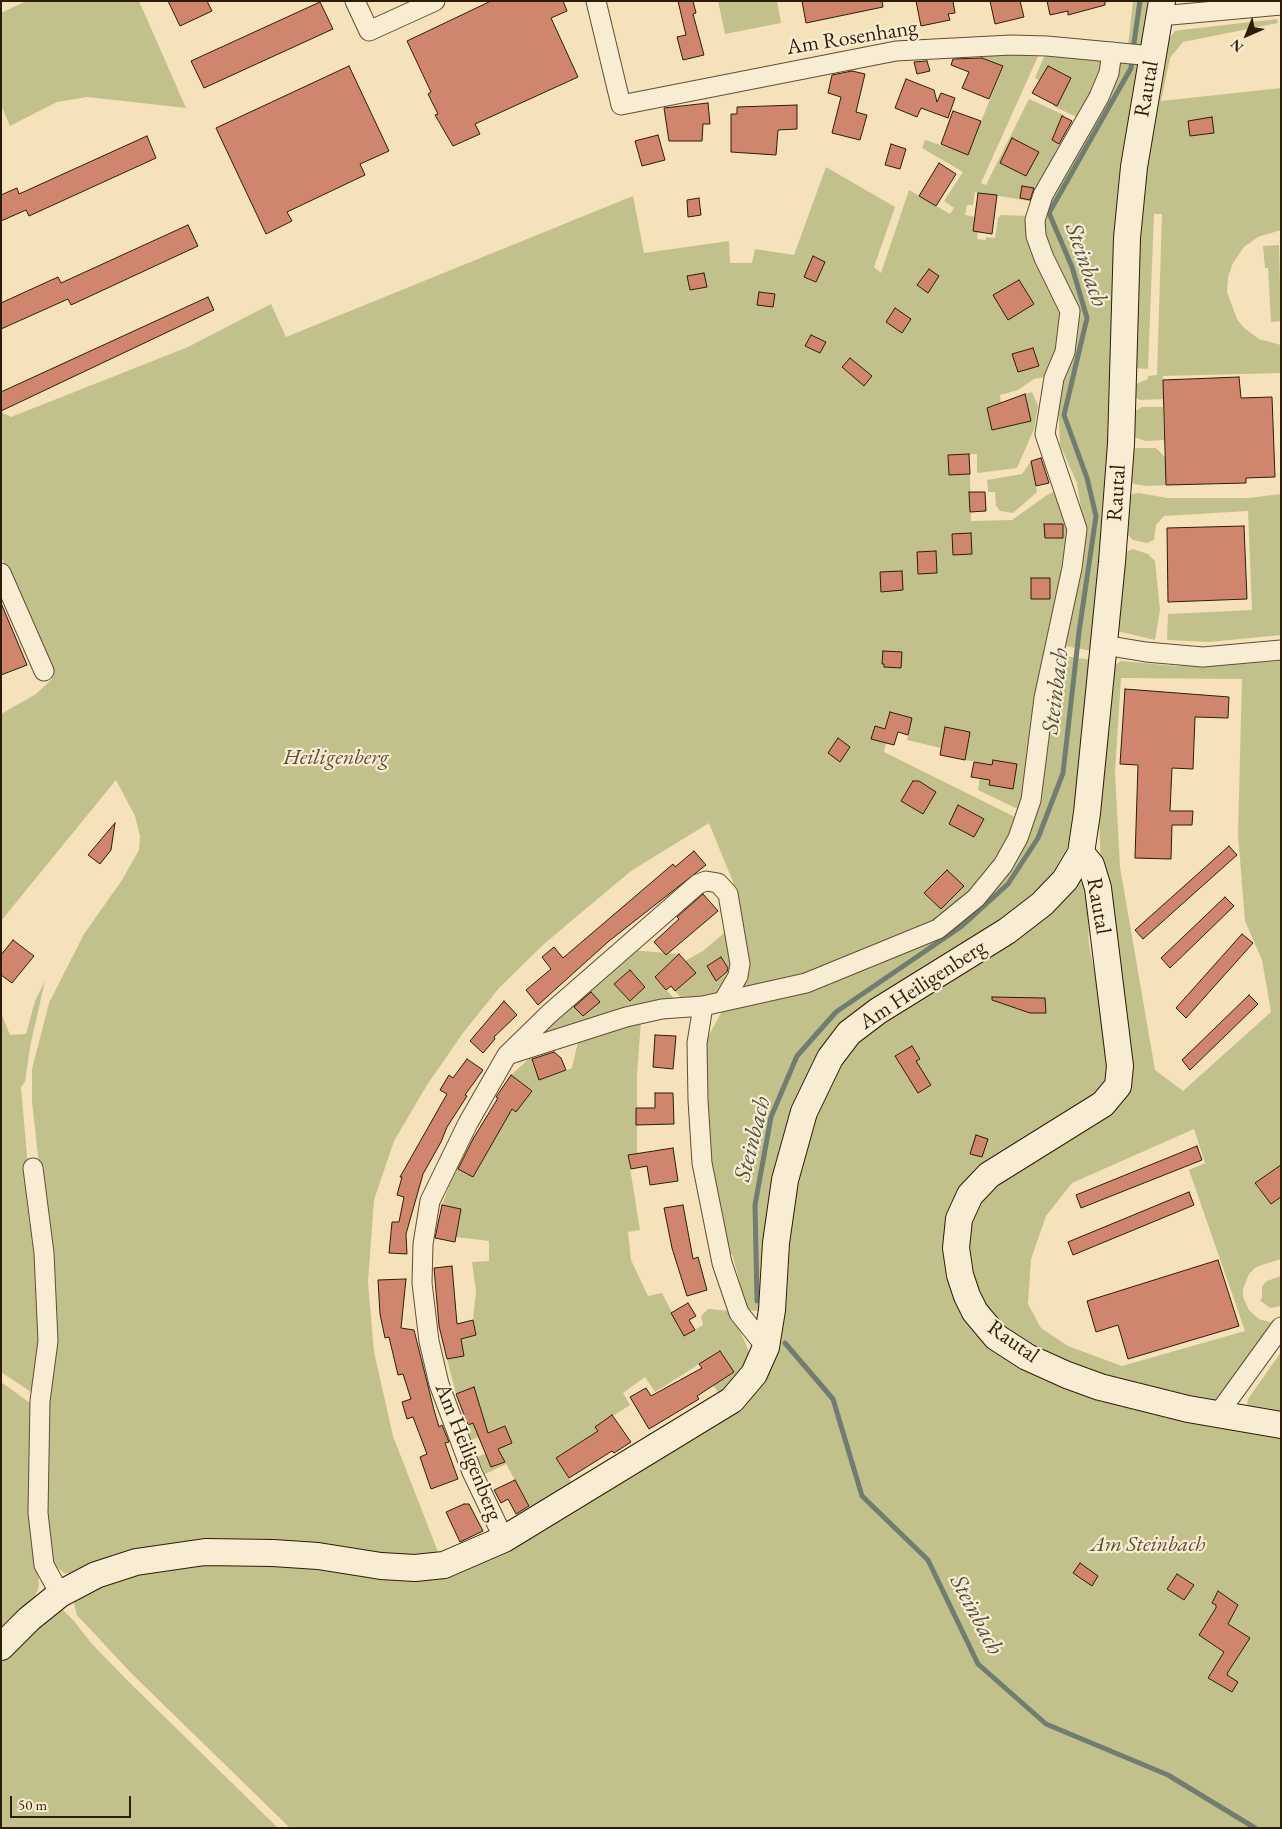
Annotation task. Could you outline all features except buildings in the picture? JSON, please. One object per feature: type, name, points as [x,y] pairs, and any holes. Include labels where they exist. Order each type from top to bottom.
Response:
[{"type":"street","points":[[355,1],[370,31],[435,1]]},
{"type":"street","name":"Am Rosenhang","points":[[596,1],[621,105],[896,51],[1011,45],[1133,54]]},
{"type":"street","points":[[1161,8],[1281,5]]},
{"type":"street","name":"Rautal","points":[[724,1000],[806,983],[938,929],[976,898],[1003,866],[1018,838],[1031,800],[1044,698],[1072,568],[1077,529],[1045,434],[1054,378],[1065,352],[1070,310],[1044,258],[1036,236],[1035,220],[1043,195],[1099,97],[1109,73],[1133,54],[1161,8]]},
{"type":"street","name":"Rautal","points":[[1133,54],[1134,167],[1128,238],[1121,444],[1104,645],[1087,813],[1080,853],[1091,864],[1098,888],[1120,1066],[1118,1086],[1104,1104],[989,1175],[977,1185],[964,1206],[956,1233],[956,1248],[960,1275],[967,1296],[982,1322],[996,1336],[1027,1357],[1100,1387],[1188,1409],[1281,1425]]},
{"type":"street","points":[[1,573],[44,671]]},
{"type":"street","points":[[1104,645],[1146,652],[1203,657],[1281,650]]},
{"type":"street","name":"Am Heiligenberg","points":[[1,1647],[29,1619],[60,1594],[96,1575],[136,1562],[205,1552],[309,1555],[381,1566],[415,1568],[444,1565],[504,1539],[732,1400],[754,1374],[766,1347],[772,1310],[776,1242],[785,1180],[804,1112],[830,1058],[850,1033],[878,1011],[1007,931],[1042,904],[1065,880],[1080,853]]},
{"type":"street","name":"Am Heiligenberg","points":[[504,1539],[472,1472],[448,1410],[429,1341],[422,1283],[423,1244],[430,1201],[464,1131],[508,1055],[549,1014],[698,884],[706,881],[718,883],[728,894],[740,964],[738,976],[724,1000]]},
{"type":"street","points":[[508,1055],[626,1017],[662,1009],[703,1006],[724,1000]]},
{"type":"street","points":[[703,1006],[697,1044],[698,1091],[705,1179],[722,1263],[739,1313],[766,1347]]},
{"type":"street","points":[[34,1168],[44,1253],[48,1342],[40,1401],[38,1513],[44,1565],[60,1594]]},
{"type":"street","points":[[1218,1414],[1281,1327]]},
{"type":"green space","points":[[26,1],[139,1],[186,108],[87,97],[57,102],[10,126],[1,105],[1,13]]},
{"type":"green space","points":[[718,1],[777,1],[781,23],[725,34]]},
{"type":"green space","points":[[1133,1],[1153,1],[1146,48],[1128,46]]},
{"type":"green space","points":[[1277,19],[1278,23],[1183,42],[1170,58],[1161,101],[1281,88],[1281,230],[1258,237],[1244,247],[1233,263],[1228,277],[1227,292],[1237,319],[1244,328],[1259,339],[1281,345],[1281,373],[1163,376],[1164,399],[1140,400],[1133,396],[1133,388],[1138,383],[1148,379],[1148,376],[1157,375],[1162,214],[1154,214],[1148,369],[1133,368],[1140,212],[1156,96],[1169,39],[1175,31]]},
{"type":"green space","name":"Heiligenberg","points":[[1040,52],[981,183],[986,185],[1029,99],[1064,115],[1052,140],[1066,147],[1035,202],[975,192],[973,205],[967,205],[965,215],[975,217],[973,231],[978,232],[977,239],[986,240],[986,237],[995,238],[998,218],[1001,215],[1030,216],[1067,311],[1051,376],[1034,379],[1018,390],[1000,395],[1001,403],[992,430],[1031,421],[1025,394],[1032,392],[1038,406],[1034,429],[1017,468],[977,473],[977,454],[948,455],[949,475],[970,474],[971,521],[1012,520],[1047,495],[1061,488],[1070,541],[1022,811],[978,790],[982,763],[965,760],[969,732],[945,727],[941,748],[907,740],[912,718],[890,712],[885,729],[875,726],[872,738],[886,742],[884,752],[1019,819],[1010,869],[1057,655],[1092,660],[1070,842],[1053,873],[1003,923],[823,1056],[765,1308],[758,1311],[743,1310],[734,1285],[740,1283],[732,1254],[726,1255],[709,1163],[704,1044],[726,1004],[738,917],[733,882],[709,823],[631,871],[544,944],[499,988],[463,1033],[427,1085],[394,1141],[374,1200],[368,1282],[374,1352],[393,1436],[440,1557],[283,1547],[75,1575],[64,1573],[47,1559],[49,1253],[32,1102],[32,1069],[49,1003],[84,934],[122,880],[139,850],[140,836],[135,816],[116,780],[1,921],[1,714],[36,694],[52,679],[1,556],[1,412],[11,417],[188,347],[271,304],[286,337],[633,196],[644,253],[729,241],[730,263],[752,263],[755,249],[794,255],[826,167],[895,207],[874,267],[881,273],[909,190],[950,214],[954,208],[944,201],[963,172],[922,148],[925,140],[968,154],[1003,67],[977,56]]},
{"type":"green space","points":[[1046,52],[1095,57],[1101,61],[1104,68],[1081,119],[1053,106],[1070,77],[1048,67],[1041,81],[1035,78]]},
{"type":"green space","points":[[1121,62],[1140,64],[1105,532],[1092,651],[1060,645],[1082,515],[1077,483],[1060,445],[1058,402],[1074,326],[1048,256],[1041,209],[1106,103]]},
{"type":"green space","points":[[1279,245],[1281,321],[1271,322],[1268,268],[1265,268],[1263,246]]},
{"type":"green space","points":[[1142,407],[1163,407],[1164,440],[1145,441],[1132,436],[1133,412]]},
{"type":"green space","points":[[1136,448],[1156,448],[1166,458],[1166,485],[1147,486],[1134,484],[1129,480],[1131,450]]},
{"type":"green space","points":[[1031,461],[1037,492],[1013,513],[1000,511],[996,506],[995,492],[988,492],[987,480],[1022,474]]},
{"type":"green space","points":[[1139,493],[1167,498],[1248,498],[1281,494],[1281,635],[1209,642],[1167,640],[1168,614],[1252,610],[1248,511],[1164,516],[1156,525],[1154,540],[1147,543],[1133,540],[1125,532],[1127,499],[1132,494]]},
{"type":"green space","points":[[1133,549],[1148,554],[1155,561],[1160,610],[1155,640],[1117,631],[1123,553]]},
{"type":"green space","points":[[1121,661],[1177,666],[1281,661],[1281,1165],[1255,1184],[1271,1204],[1281,1197],[1281,1259],[1256,1267],[1249,1274],[1243,1289],[1243,1297],[1249,1310],[1259,1319],[1273,1323],[1216,1402],[1201,1406],[1070,1368],[988,1318],[964,1261],[975,1199],[1111,1106],[1099,820],[1115,665]],"holes":[[[1121,678],[1242,679],[1238,835],[1245,921],[1262,960],[1271,1012],[1183,1091],[1155,1070],[1120,867],[1115,772]],[[1194,1129],[1205,1163],[1189,1170],[1245,1331],[1122,1366],[1068,1346],[1041,1328],[1028,1304],[1031,1259],[1046,1216],[1072,1183]]]},
{"type":"green space","name":"Am Steinbach","points":[[1081,881],[1087,888],[1089,945],[1112,1060],[1106,1086],[958,1203],[986,1336],[1281,1432],[1281,1828],[290,1828],[130,1672],[77,1615],[74,1604],[79,1593],[109,1579],[208,1560],[440,1576],[761,1383],[780,1247],[813,1117],[854,1038]]},
{"type":"green space","points":[[730,928],[735,967],[721,993],[683,1000],[675,991],[685,961],[703,951]],"holes":[[[721,957],[731,972],[716,981],[707,966]]]},
{"type":"green space","points":[[631,950],[679,954],[655,977],[677,1002],[539,1039],[535,1032]],"holes":[[[630,970],[645,986],[630,1001],[614,984]]]},
{"type":"green space","points":[[45,981],[30,1047],[25,1082],[21,1087],[43,1340],[34,1394],[1,1372],[1,1013],[10,1035],[26,1034],[35,1001]]},
{"type":"green space","points":[[641,1020],[637,1076],[637,1154],[628,1155],[640,1230],[628,1232],[631,1260],[648,1296],[662,1293],[684,1336],[703,1325],[701,1316],[708,1309],[732,1311],[751,1357],[722,1398],[713,1385],[734,1372],[720,1351],[655,1392],[645,1377],[623,1393],[630,1405],[596,1427],[598,1431],[556,1458],[575,1488],[533,1513],[506,1464],[485,1474],[477,1457],[512,1443],[505,1426],[469,1441],[462,1427],[484,1419],[474,1388],[456,1394],[447,1359],[464,1356],[461,1339],[476,1335],[473,1320],[476,1291],[472,1262],[489,1261],[489,1241],[456,1237],[461,1209],[442,1205],[456,1167],[473,1177],[489,1149],[472,1139],[482,1125],[497,1134],[512,1109],[516,1112],[532,1091],[511,1075],[531,1057],[540,1080],[572,1068],[579,1037]]},
{"type":"green space","points":[[1281,1276],[1281,1306],[1270,1308],[1260,1300],[1262,1298],[1262,1286],[1267,1281]]},
{"type":"green space","points":[[1281,1352],[1281,1419],[1250,1409],[1247,1405],[1248,1399]]},
{"type":"green space","points":[[1,1382],[37,1408],[35,1518],[39,1586],[33,1602],[1,1637]]},
{"type":"green space","points":[[54,1609],[63,1610],[92,1644],[128,1681],[278,1828],[1,1828],[1,1659]]},
{"type":"waterway","name":"Steinbach","points":[[1133,50],[1140,1]]},
{"type":"waterway","name":"Steinbach","points":[[757,1301],[755,1205],[771,1117],[797,1056],[836,1012],[962,926],[1008,884],[1038,838],[1063,773],[1079,632],[1096,516],[1087,478],[1064,415],[1087,318],[1072,267],[1049,213],[1131,68],[1132,59]]},
{"type":"waterway","name":"Steinbach","points":[[785,1343],[833,1399],[862,1496],[928,1560],[978,1664],[1046,1724],[1168,1775],[1255,1828]]}]
